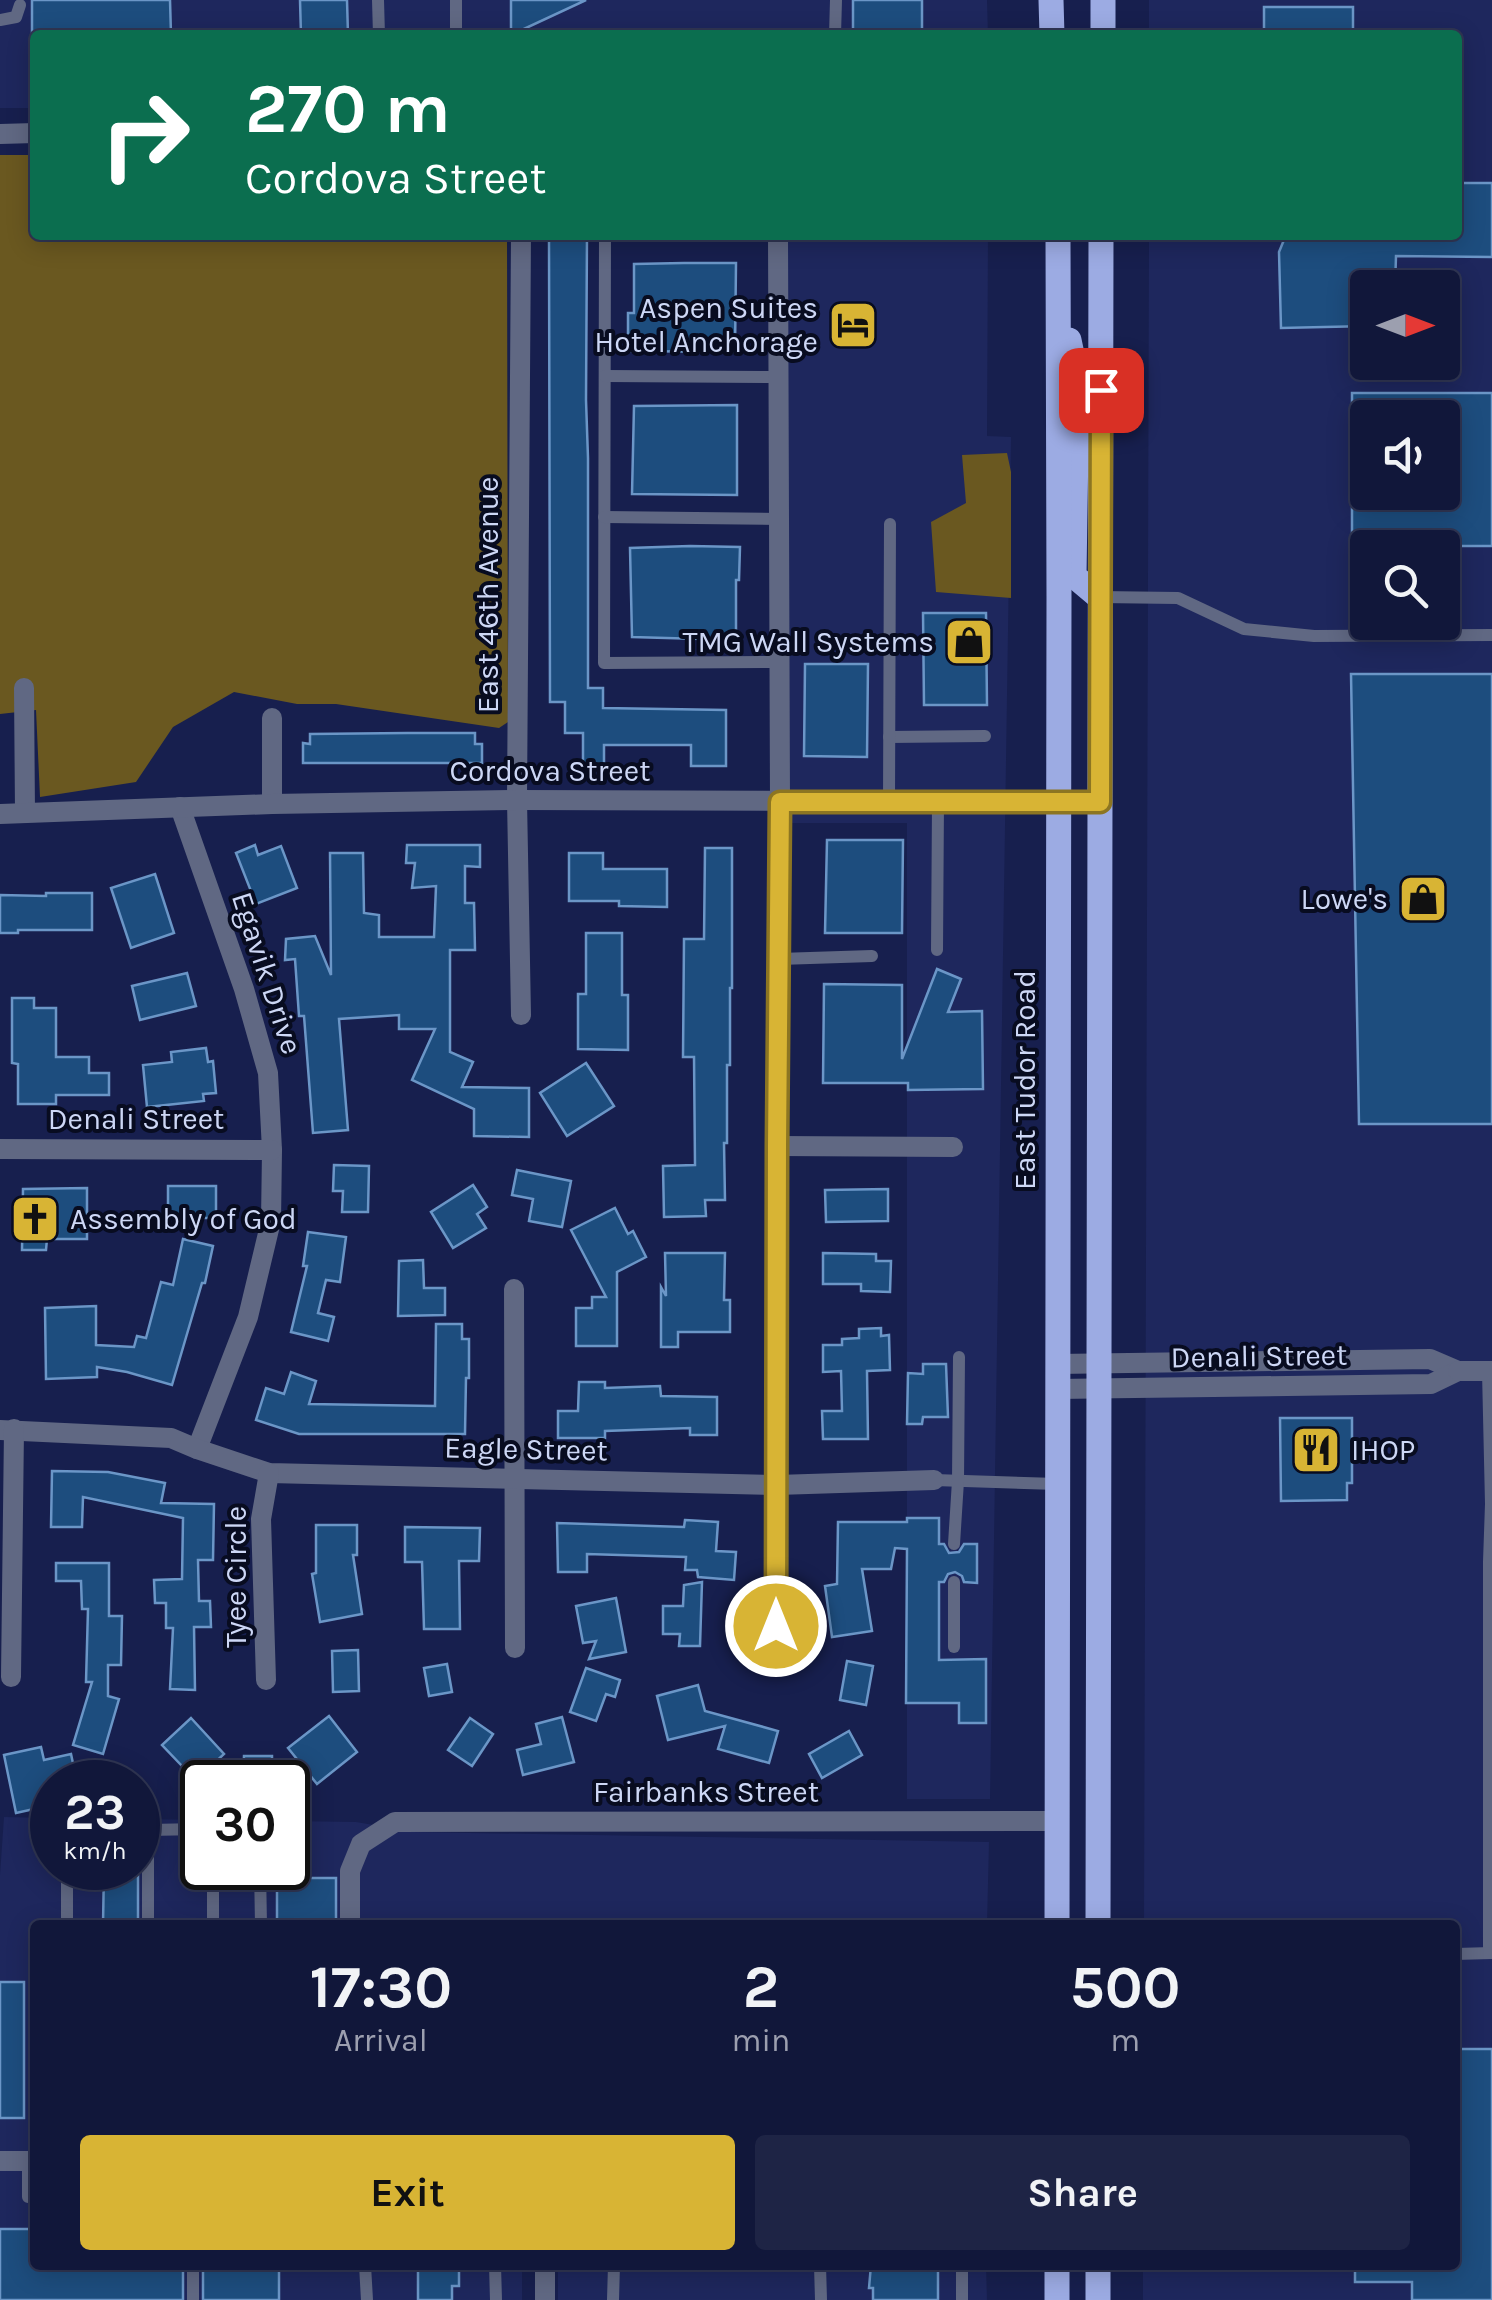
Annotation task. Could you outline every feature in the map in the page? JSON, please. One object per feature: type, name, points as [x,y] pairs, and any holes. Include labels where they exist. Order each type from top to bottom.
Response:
[{"type":"main road","points":[[1051,0],[1052,30]]},
{"type":"main road","points":[[1102,30],[1103,0]]},
{"type":"main road","name":"East Tudor Road","points":[[1057,1920],[1058,240]]},
{"type":"main road","points":[[1098,1920],[1101,240]]},
{"type":"main road","points":[[1060,291],[1077,378],[1074,576],[1100,596]]},
{"type":"main road","points":[[1057,2270],[1057,2300]]},
{"type":"main road","points":[[1098,2270],[1098,2300]]},
{"type":"street","points":[[0,134],[30,133]]},
{"type":"street","name":"East 46th Avenue","points":[[521,240],[517,800],[522,1015]]},
{"type":"street","points":[[776,1662],[778,240]]},
{"type":"street","points":[[24,688],[26,813]]},
{"type":"street","points":[[272,718],[272,804]]},
{"type":"street","name":"Cordova Street","points":[[0,814],[517,800],[1100,802]]},
{"type":"street","name":"Egavik Drive","points":[[180,807],[244,990],[268,1073],[272,1150],[271,1221],[248,1317],[197,1449]]},
{"type":"street","points":[[777,1146],[952,1147]]},
{"type":"street","name":"Denali Street","points":[[0,1149],[272,1150]]},
{"type":"street","points":[[514,1289],[514,1648]]},
{"type":"street","name":"Denali Street","points":[[1057,1376],[1431,1384],[1458,1371],[1490,1371]]},
{"type":"street","points":[[7,1430],[11,1677]]},
{"type":"street","name":"Eagle Street","points":[[7,1430],[172,1438],[269,1474],[777,1485],[934,1480]]},
{"type":"street","name":"Tyee Circle","points":[[266,1680],[261,1519],[269,1474]]},
{"type":"street","name":"Fairbanks Street","points":[[350,1920],[350,1871],[362,1844],[395,1822],[1057,1821]]},
{"type":"street","points":[[0,2161],[30,2161]]},
{"type":"street","points":[[545,2270],[545,2300]]},
{"type":"lane","points":[[378,0],[379,30]]},
{"type":"lane","points":[[456,0],[456,30]]},
{"type":"lane","points":[[834,30],[836,0]]},
{"type":"lane","points":[[0,20],[16,17],[20,5]]},
{"type":"lane","points":[[605,240],[604,663],[780,662]]},
{"type":"lane","points":[[604,376],[778,376]]},
{"type":"lane","points":[[604,518],[779,519]]},
{"type":"lane","points":[[889,802],[890,524]]},
{"type":"lane","points":[[1100,596],[1178,598],[1244,629],[1314,636],[1492,635]]},
{"type":"lane","points":[[889,737],[985,736]]},
{"type":"lane","points":[[937,950],[938,802]]},
{"type":"lane","points":[[778,959],[872,956]]},
{"type":"lane","points":[[954,1544],[959,1357]]},
{"type":"lane","points":[[1460,1954],[1491,1953],[1490,1371]]},
{"type":"lane","name":"Eagle Street","points":[[934,1480],[1057,1484]]},
{"type":"lane","points":[[954,1582],[954,1646]]},
{"type":"lane","points":[[67,1890],[67,1920]]},
{"type":"lane","points":[[146,1890],[148,1920]]},
{"type":"lane","points":[[213,1890],[213,1920]]},
{"type":"lane","points":[[260,1890],[261,1920]]},
{"type":"lane","points":[[30,2173],[30,2197]]},
{"type":"lane","points":[[193,2300],[194,2270]]},
{"type":"lane","points":[[365,2270],[368,2300]]},
{"type":"lane","points":[[495,2270],[496,2300]]},
{"type":"lane","points":[[613,2300],[614,2270]]},
{"type":"lane","points":[[820,2270],[821,2300]]},
{"type":"lane","points":[[962,2270],[962,2300]]},
{"type":"shaded area","points":[[0,0],[987,0],[988,30],[30,30],[30,108],[0,108]]},
{"type":"shaded area","points":[[1149,0],[1492,0],[1492,2300],[1143,2300],[1143,2270],[1460,2270],[1460,1920],[1144,1920],[1149,240],[1462,240],[1462,30],[1149,30]]},
{"type":"shaded area","points":[[0,155],[30,155],[30,240],[507,240],[508,722],[499,728],[336,704],[297,704],[234,692],[173,727],[136,782],[40,797],[36,710],[0,714]]},
{"type":"shaded area","points":[[786,240],[988,240],[987,436],[1011,437],[990,1799],[907,1799],[907,823],[785,823]]},
{"type":"shaded area","points":[[1007,453],[1011,472],[1011,598],[936,592],[931,522],[966,503],[962,455]]},
{"type":"shaded area","points":[[4,1817],[30,1818],[30,1890],[160,1890],[160,1819],[180,1820],[180,1890],[310,1890],[310,1821],[356,1822],[415,1832],[989,1842],[987,1920],[30,1920],[30,2270],[522,2270],[522,2300],[0,2300],[0,1875]]},
{"type":"shaded area","points":[[558,2270],[986,2270],[987,2300],[558,2300]]},
{"type":"building","points":[[32,0],[170,0],[171,30],[32,30]]},
{"type":"building","points":[[300,0],[347,0],[348,30],[301,30]]},
{"type":"building","points":[[511,0],[586,0],[522,30],[511,30]]},
{"type":"building","points":[[853,0],[922,0],[922,30],[853,30]]},
{"type":"building","points":[[1264,7],[1353,7],[1353,30],[1264,30]]},
{"type":"building","points":[[1462,183],[1492,183],[1492,257],[1396,256],[1396,270],[1350,270],[1350,326],[1281,328],[1279,252],[1284,240],[1462,240]]},
{"type":"building","points":[[549,240],[587,240],[588,688],[603,688],[603,708],[726,710],[726,766],[691,766],[691,745],[604,745],[604,764],[583,764],[583,733],[565,733],[565,702],[550,702]]},
{"type":"building","points":[[736,263],[735,352],[628,351],[628,313],[634,313],[634,264]]},
{"type":"building","points":[[1352,393],[1492,393],[1492,546],[1460,546],[1460,530],[1352,530],[1352,510],[1460,510],[1460,400],[1352,400]]},
{"type":"building","points":[[737,405],[737,495],[632,494],[634,406]]},
{"type":"building","points":[[740,547],[736,640],[632,637],[630,548]]},
{"type":"building","points":[[923,613],[986,613],[987,705],[924,705]]},
{"type":"building","points":[[805,664],[868,664],[867,757],[804,756]]},
{"type":"building","name":"Lowe's","points":[[1351,674],[1492,674],[1492,1124],[1359,1124]]},
{"type":"building","points":[[475,733],[475,744],[482,744],[482,763],[303,763],[303,743],[310,744],[310,734]]},
{"type":"building","points":[[827,840],[903,840],[902,933],[825,933]]},
{"type":"building","points":[[255,845],[258,855],[281,846],[297,888],[256,904],[236,853]]},
{"type":"building","points":[[407,845],[480,845],[480,867],[465,866],[465,903],[474,903],[475,950],[450,950],[450,1052],[473,1062],[462,1087],[529,1088],[529,1137],[474,1136],[474,1109],[412,1080],[435,1029],[399,1029],[399,1015],[339,1019],[348,1130],[313,1133],[304,1016],[299,1016],[295,959],[285,960],[286,939],[315,936],[331,975],[330,853],[363,853],[364,913],[379,915],[379,937],[434,937],[436,886],[412,888],[415,863],[406,863]]},
{"type":"building","points":[[705,848],[732,848],[725,1200],[705,1200],[706,1216],[664,1217],[663,1166],[695,1165],[694,1057],[683,1057],[684,939],[704,939]]},
{"type":"building","points":[[569,853],[603,853],[603,869],[667,869],[667,907],[619,906],[619,901],[569,901]]},
{"type":"building","points":[[155,874],[174,933],[131,948],[111,888]]},
{"type":"building","points":[[92,893],[92,930],[0,933],[0,895]]},
{"type":"building","points":[[586,933],[622,933],[622,995],[628,995],[628,1050],[578,1049],[578,994],[586,994]]},
{"type":"building","points":[[937,969],[961,979],[948,1012],[982,1011],[983,1089],[908,1090],[908,1083],[823,1083],[824,984],[902,985],[902,1059]]},
{"type":"building","points":[[187,973],[196,1006],[140,1020],[132,986]]},
{"type":"building","points":[[12,998],[34,998],[34,1008],[56,1008],[56,1057],[89,1057],[89,1073],[109,1073],[109,1095],[56,1095],[56,1104],[18,1104],[18,1064],[12,1063]]},
{"type":"building","points":[[206,1048],[208,1062],[213,1061],[216,1093],[203,1094],[204,1101],[147,1107],[143,1065],[172,1062],[171,1052]]},
{"type":"building","points":[[586,1063],[614,1106],[567,1136],[540,1093]]},
{"type":"building","points":[[334,1165],[369,1166],[368,1212],[342,1212],[343,1191],[333,1191]]},
{"type":"building","points":[[517,1170],[571,1181],[562,1227],[529,1221],[533,1199],[512,1195]]},
{"type":"building","points":[[473,1185],[487,1207],[477,1214],[486,1228],[453,1248],[431,1212]]},
{"type":"building","points":[[168,1186],[216,1186],[216,1218],[168,1218]]},
{"type":"building","points":[[87,1188],[87,1239],[47,1239],[46,1250],[22,1250],[23,1189]]},
{"type":"building","points":[[888,1189],[888,1221],[826,1222],[825,1190]]},
{"type":"building","points":[[615,1208],[646,1257],[617,1272],[617,1346],[576,1346],[576,1308],[592,1308],[592,1297],[606,1297],[571,1230]]},
{"type":"building","points":[[308,1232],[346,1237],[340,1282],[326,1280],[318,1313],[334,1317],[328,1341],[291,1332],[307,1266],[303,1266]]},
{"type":"building","points":[[183,1239],[213,1246],[172,1385],[97,1367],[97,1377],[46,1379],[45,1308],[96,1306],[96,1345],[134,1347],[137,1336],[146,1338],[161,1282],[173,1285]]},
{"type":"building","points":[[665,1253],[725,1253],[724,1300],[730,1300],[730,1332],[678,1332],[678,1347],[661,1347]]},
{"type":"building","points":[[823,1253],[876,1254],[876,1261],[891,1261],[890,1292],[861,1291],[861,1284],[823,1284]]},
{"type":"building","points":[[423,1260],[424,1288],[445,1288],[445,1315],[398,1316],[399,1261]]},
{"type":"building","points":[[436,1324],[462,1324],[462,1339],[469,1339],[465,1434],[299,1434],[256,1420],[266,1388],[284,1394],[291,1372],[316,1381],[309,1404],[435,1406]]},
{"type":"building","points":[[881,1328],[881,1336],[889,1335],[890,1370],[867,1371],[868,1439],[823,1439],[822,1411],[842,1411],[841,1371],[823,1372],[823,1345],[842,1345],[842,1339],[859,1338],[859,1329]]},
{"type":"building","points":[[923,1364],[946,1364],[948,1417],[923,1417],[922,1424],[907,1424],[908,1373],[923,1374]]},
{"type":"building","points":[[579,1382],[605,1382],[605,1388],[660,1386],[661,1396],[717,1397],[717,1435],[690,1435],[690,1428],[605,1431],[605,1438],[558,1438],[558,1411],[578,1411]]},
{"type":"building","name":"IHOP","points":[[1280,1418],[1352,1418],[1352,1483],[1347,1483],[1347,1500],[1281,1501]]},
{"type":"building","points":[[52,1471],[108,1472],[165,1483],[161,1503],[214,1504],[213,1560],[198,1560],[199,1601],[210,1601],[211,1627],[194,1627],[195,1690],[170,1689],[173,1628],[166,1628],[166,1603],[155,1603],[154,1580],[182,1579],[183,1518],[83,1497],[82,1527],[51,1527]]},
{"type":"building","points":[[907,1518],[939,1518],[939,1544],[944,1544],[949,1553],[959,1552],[964,1544],[977,1544],[977,1583],[964,1582],[955,1572],[939,1582],[939,1660],[986,1659],[986,1723],[959,1723],[959,1703],[906,1703],[907,1549],[895,1548],[891,1569],[862,1569],[872,1631],[832,1637],[825,1586],[837,1584],[838,1522],[907,1522]]},
{"type":"building","points":[[685,1520],[718,1522],[716,1551],[736,1552],[734,1580],[698,1577],[697,1570],[685,1570],[686,1557],[587,1554],[587,1572],[558,1572],[557,1523],[684,1527]]},
{"type":"building","points":[[316,1525],[357,1525],[357,1555],[353,1555],[362,1614],[320,1622],[312,1574],[316,1573]]},
{"type":"building","points":[[405,1527],[480,1528],[479,1561],[459,1561],[460,1629],[424,1629],[422,1562],[405,1562]]},
{"type":"building","points":[[56,1563],[109,1563],[109,1616],[122,1616],[121,1665],[108,1665],[108,1696],[119,1699],[103,1754],[73,1745],[92,1682],[86,1682],[88,1609],[82,1609],[81,1581],[56,1581]]},
{"type":"building","points":[[702,1582],[700,1646],[679,1646],[680,1634],[663,1634],[663,1606],[683,1606],[684,1585]]},
{"type":"building","points":[[616,1598],[626,1652],[589,1659],[596,1641],[583,1643],[576,1606]]},
{"type":"building","points":[[358,1650],[359,1691],[333,1692],[332,1651]]},
{"type":"building","points":[[847,1661],[873,1666],[866,1705],[840,1700]]},
{"type":"building","points":[[447,1664],[452,1692],[429,1696],[424,1668]]},
{"type":"building","points":[[586,1668],[620,1680],[615,1697],[606,1694],[596,1721],[570,1712]]},
{"type":"building","points":[[698,1685],[705,1711],[778,1731],[769,1763],[718,1749],[725,1726],[668,1740],[657,1696]]},
{"type":"building","points":[[329,1716],[357,1752],[317,1784],[310,1775],[310,1760],[298,1760],[288,1748]]},
{"type":"building","points":[[562,1717],[574,1762],[523,1775],[517,1750],[541,1744],[536,1724]]},
{"type":"building","points":[[191,1718],[224,1754],[218,1760],[180,1760],[180,1764],[162,1745]]},
{"type":"building","points":[[470,1718],[493,1734],[472,1766],[448,1750]]},
{"type":"building","points":[[849,1731],[862,1755],[822,1778],[809,1754]]},
{"type":"building","points":[[41,1747],[44,1760],[30,1760],[30,1810],[16,1813],[4,1755]]},
{"type":"building","points":[[71,1754],[72,1760],[44,1760]]},
{"type":"building","points":[[244,1756],[272,1756],[272,1760],[244,1760]]},
{"type":"building","points":[[310,1878],[336,1878],[336,1920],[277,1920],[277,1890],[310,1890]]},
{"type":"building","points":[[104,1890],[138,1890],[138,1920],[103,1920]]},
{"type":"building","points":[[0,1982],[24,1982],[24,2118],[0,2118]]},
{"type":"building","points":[[1460,2049],[1492,2049],[1492,2300],[1412,2300],[1412,2282],[1355,2282],[1355,2270],[1460,2270]]},
{"type":"building","points":[[0,2229],[30,2229],[30,2270],[183,2270],[183,2300],[0,2300]]},
{"type":"building","points":[[203,2270],[279,2270],[279,2300],[203,2300]]},
{"type":"building","points":[[418,2270],[459,2270],[459,2286],[452,2286],[452,2300],[418,2300]]},
{"type":"building","points":[[871,2270],[938,2270],[938,2300],[873,2300],[873,2288],[869,2288]]},
{"type":"place","name":"Aspen Suites Hotel Anchorage","points":[[853,325]]},
{"type":"place","name":"TMG Wall Systems","points":[[969,642]]},
{"type":"place","name":"Lowe's","points":[[1423,899]]},
{"type":"place","name":"Assembly of God","points":[[35,1219]]},
{"type":"place","name":"IHOP","points":[[1316,1450]]},
{"type":"route","points":[[776,1626],[780,802],[1100,802],[1101,390]]}]
